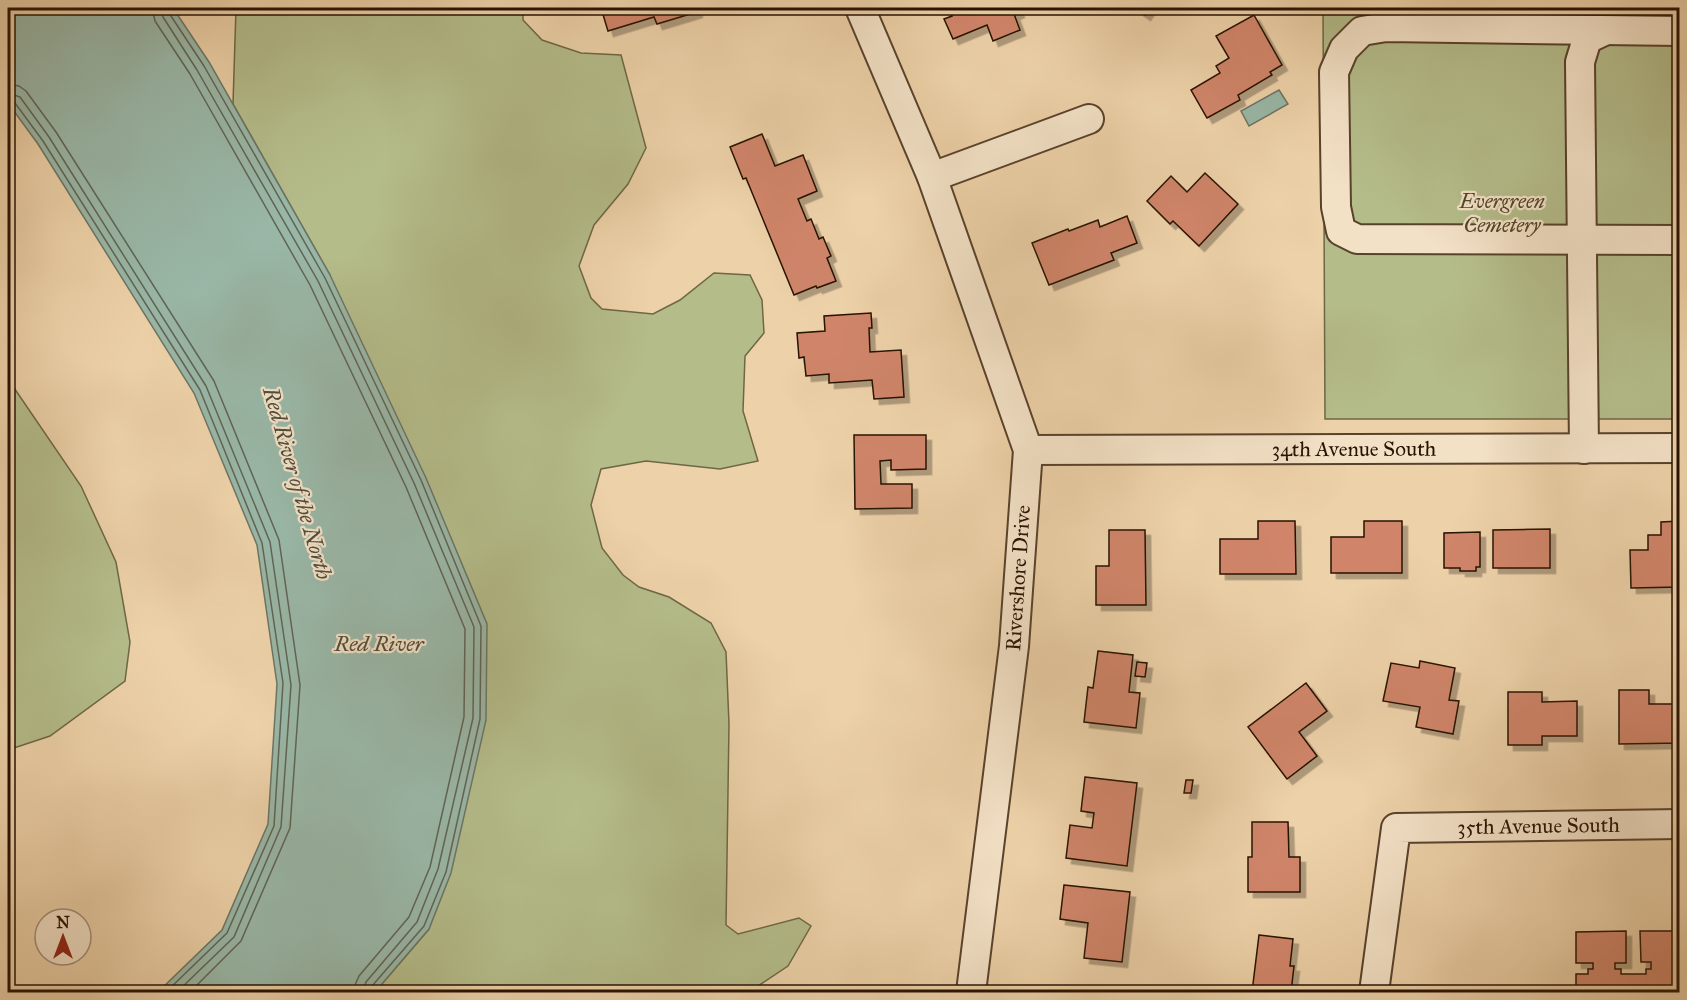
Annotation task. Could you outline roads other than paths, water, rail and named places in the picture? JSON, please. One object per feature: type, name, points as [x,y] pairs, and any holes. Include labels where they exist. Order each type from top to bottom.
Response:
[{"type":"street","name":"Rivershore Drive","points":[[860,8],[932,177],[1028,450],[1014,646],[971,993]]},
{"type":"street","points":[[1680,31],[1386,27],[1362,31],[1344,49],[1334,72],[1336,207],[1341,231],[1357,239],[1680,240]]},
{"type":"street","points":[[1584,449],[1580,62],[1587,39],[1604,31]]},
{"type":"street","points":[[932,177],[1089,119]]},
{"type":"street","name":"34th Avenue South","points":[[1028,450],[1680,448]]},
{"type":"street","name":"35th Avenue South","points":[[1374,993],[1396,828],[1680,824]]},
{"type":"water","name":"Red River","points":[[8,8],[173,8],[209,62],[330,275],[426,478],[487,624],[486,720],[451,873],[429,929],[375,992],[158,992],[222,930],[268,824],[277,684],[257,545],[194,393],[38,144],[8,103]]},
{"type":"water","points":[[1279,90],[1288,104],[1249,126],[1241,111]]},
{"type":"park label","name":"Evergreen Cemetery","points":[[1502,213]]},
{"type":"water label","name":"Red River of the North","points":[[298,483]]}]
